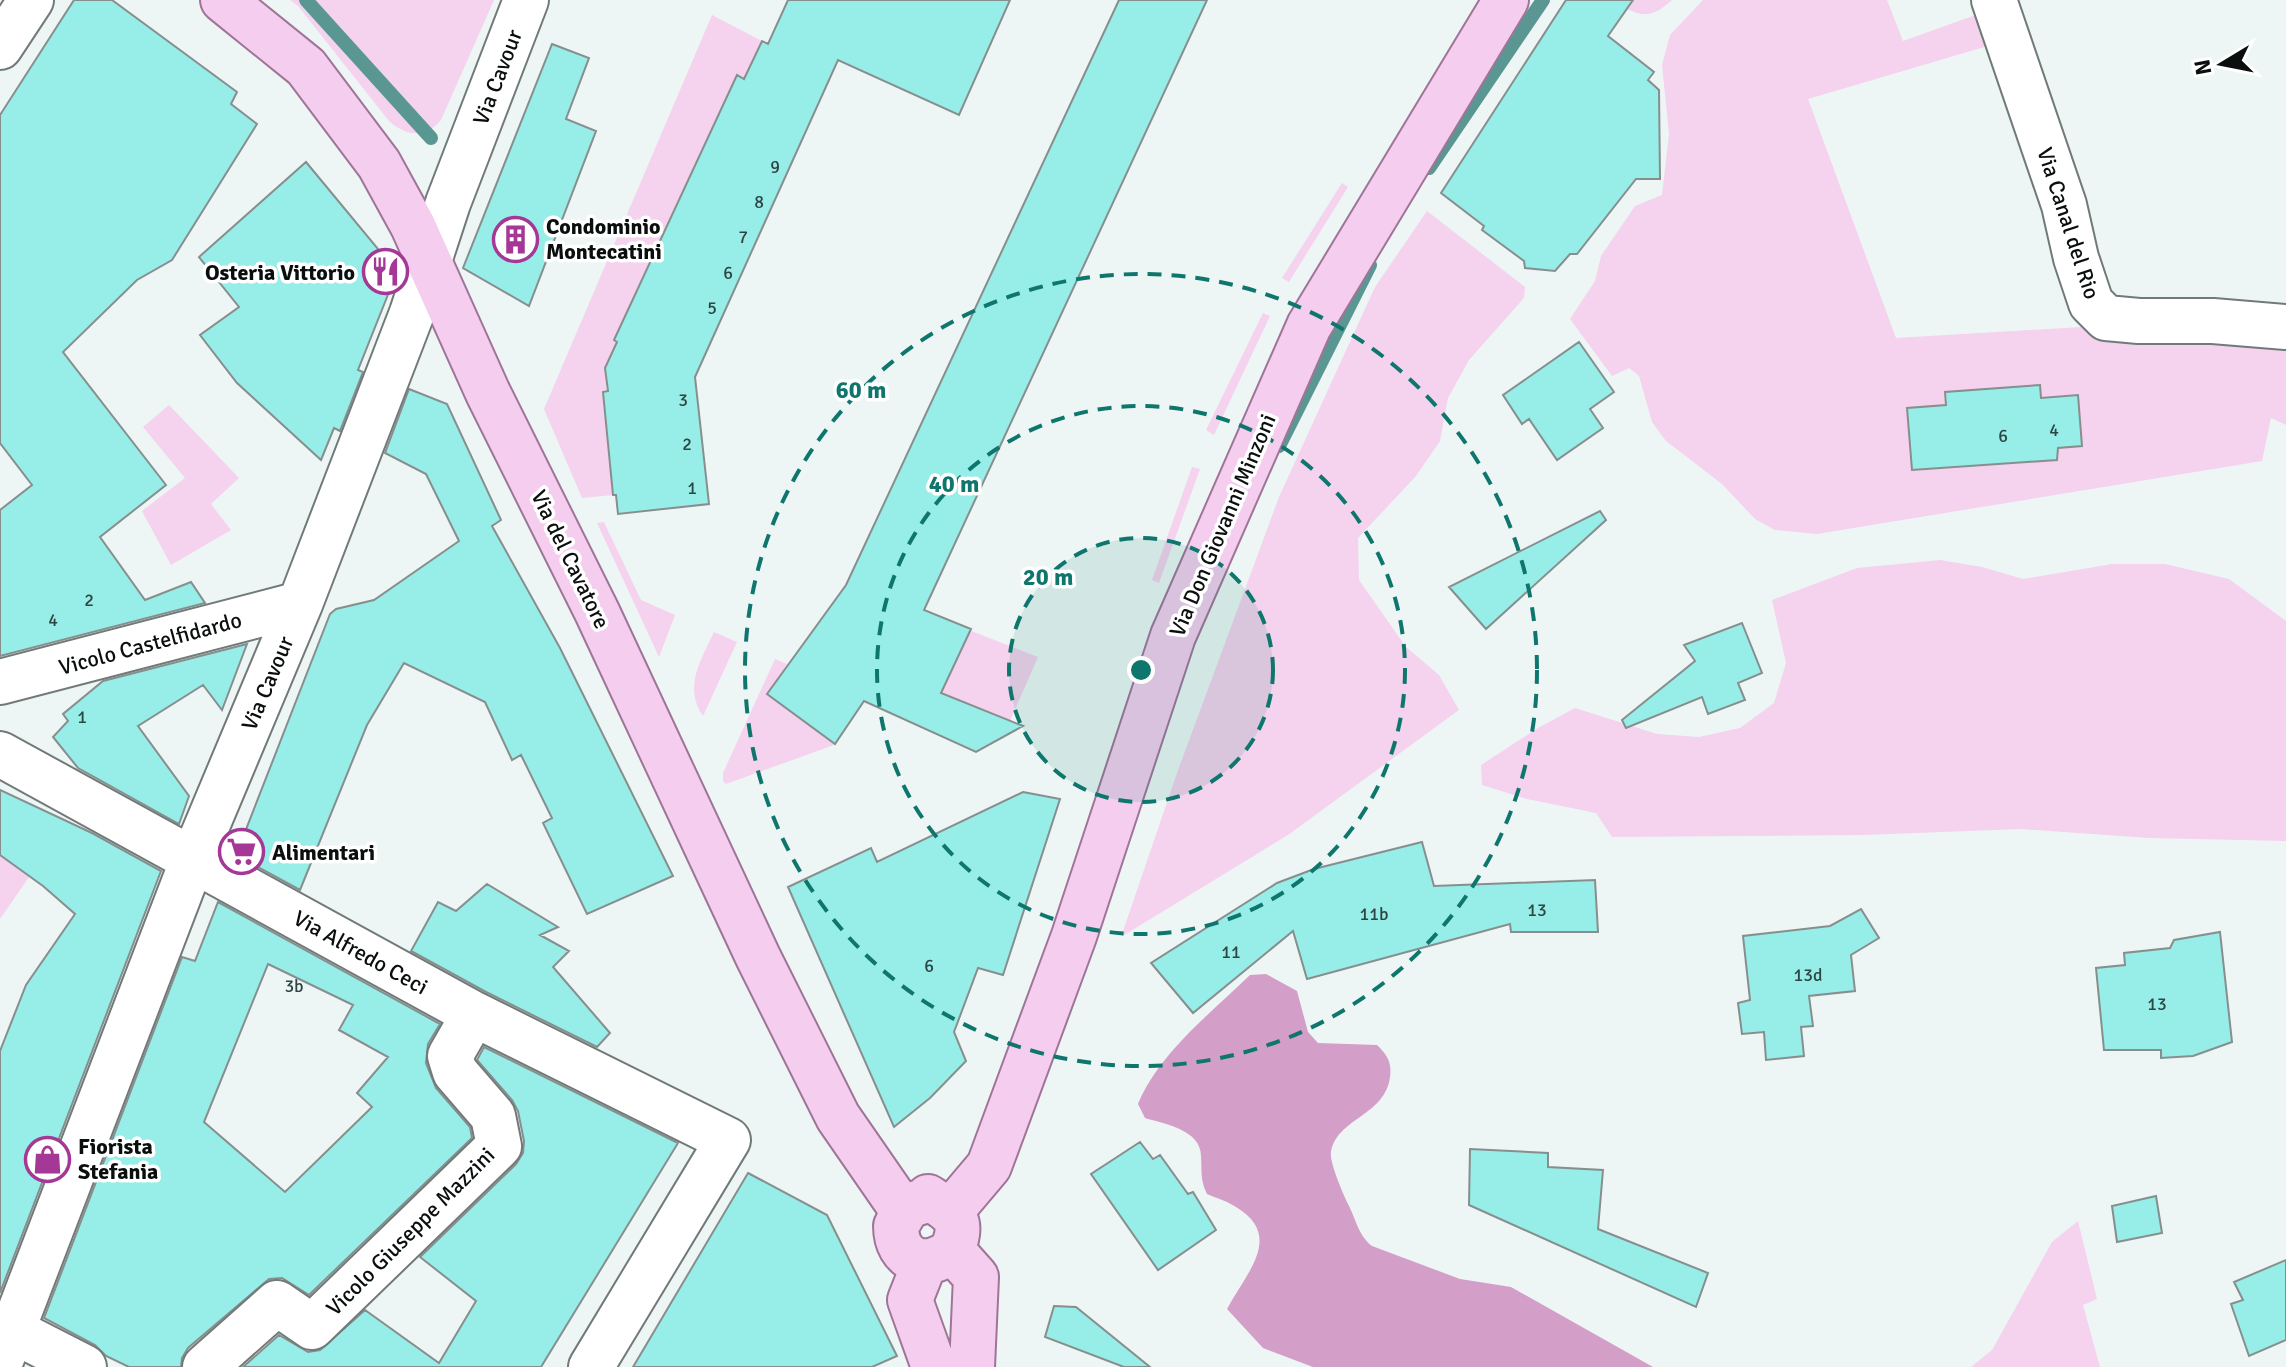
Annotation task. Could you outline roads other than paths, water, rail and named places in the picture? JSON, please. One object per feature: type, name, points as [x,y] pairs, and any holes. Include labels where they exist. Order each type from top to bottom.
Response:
[{"type":"main road","name":"Via del Cavatore","points":[[223,0],[306,67],[379,164],[430,263],[488,393],[597,612],[758,957],[838,1117],[865,1158],[933,1227]]},
{"type":"main road","name":"Via Don Giovanni Minzoni","points":[[943,1367],[910,1300],[933,1227],[989,1166],[1074,936],[1173,636],[1309,326],[1506,0]]},
{"type":"main road","name":"Via Don Giovanni Minzoni","points":[[933,1227],[976,1277],[943,1367]]},
{"type":"street","points":[[0,47],[31,0]]},
{"type":"street","name":"Via Cavour","points":[[4,1339],[193,859],[300,604],[526,0]]},
{"type":"street","name":"Via Canal del Rio","points":[[1994,0],[2064,205],[2076,258],[2091,303],[2106,318],[2286,327]]},
{"type":"street","name":"Vicolo Castelfidardo","points":[[0,682],[300,604]]},
{"type":"street","name":"Via Alfredo Ceci","points":[[0,754],[474,1014],[728,1140],[591,1367]]},
{"type":"street","name":"Vicolo Giuseppe Mazzini","points":[[205,1367],[277,1303],[312,1327],[499,1146],[493,1116],[455,1072],[450,1056],[474,1014]]},
{"type":"street","points":[[4,1339],[84,1367]]},
{"type":"waterway","points":[[306,0],[431,138]]},
{"type":"waterway","points":[[1429,168],[1543,0]]},
{"type":"waterway","points":[[1279,446],[1370,265]]},
{"type":"place","name":"Condominio Montecatini","points":[[515,239]]},
{"type":"place","name":"Osteria Vittorio","points":[[386,272]]},
{"type":"place","name":"Alimentari","points":[[241,852]]},
{"type":"place","name":"Fiorista Stefania","points":[[47,1159]]}]
